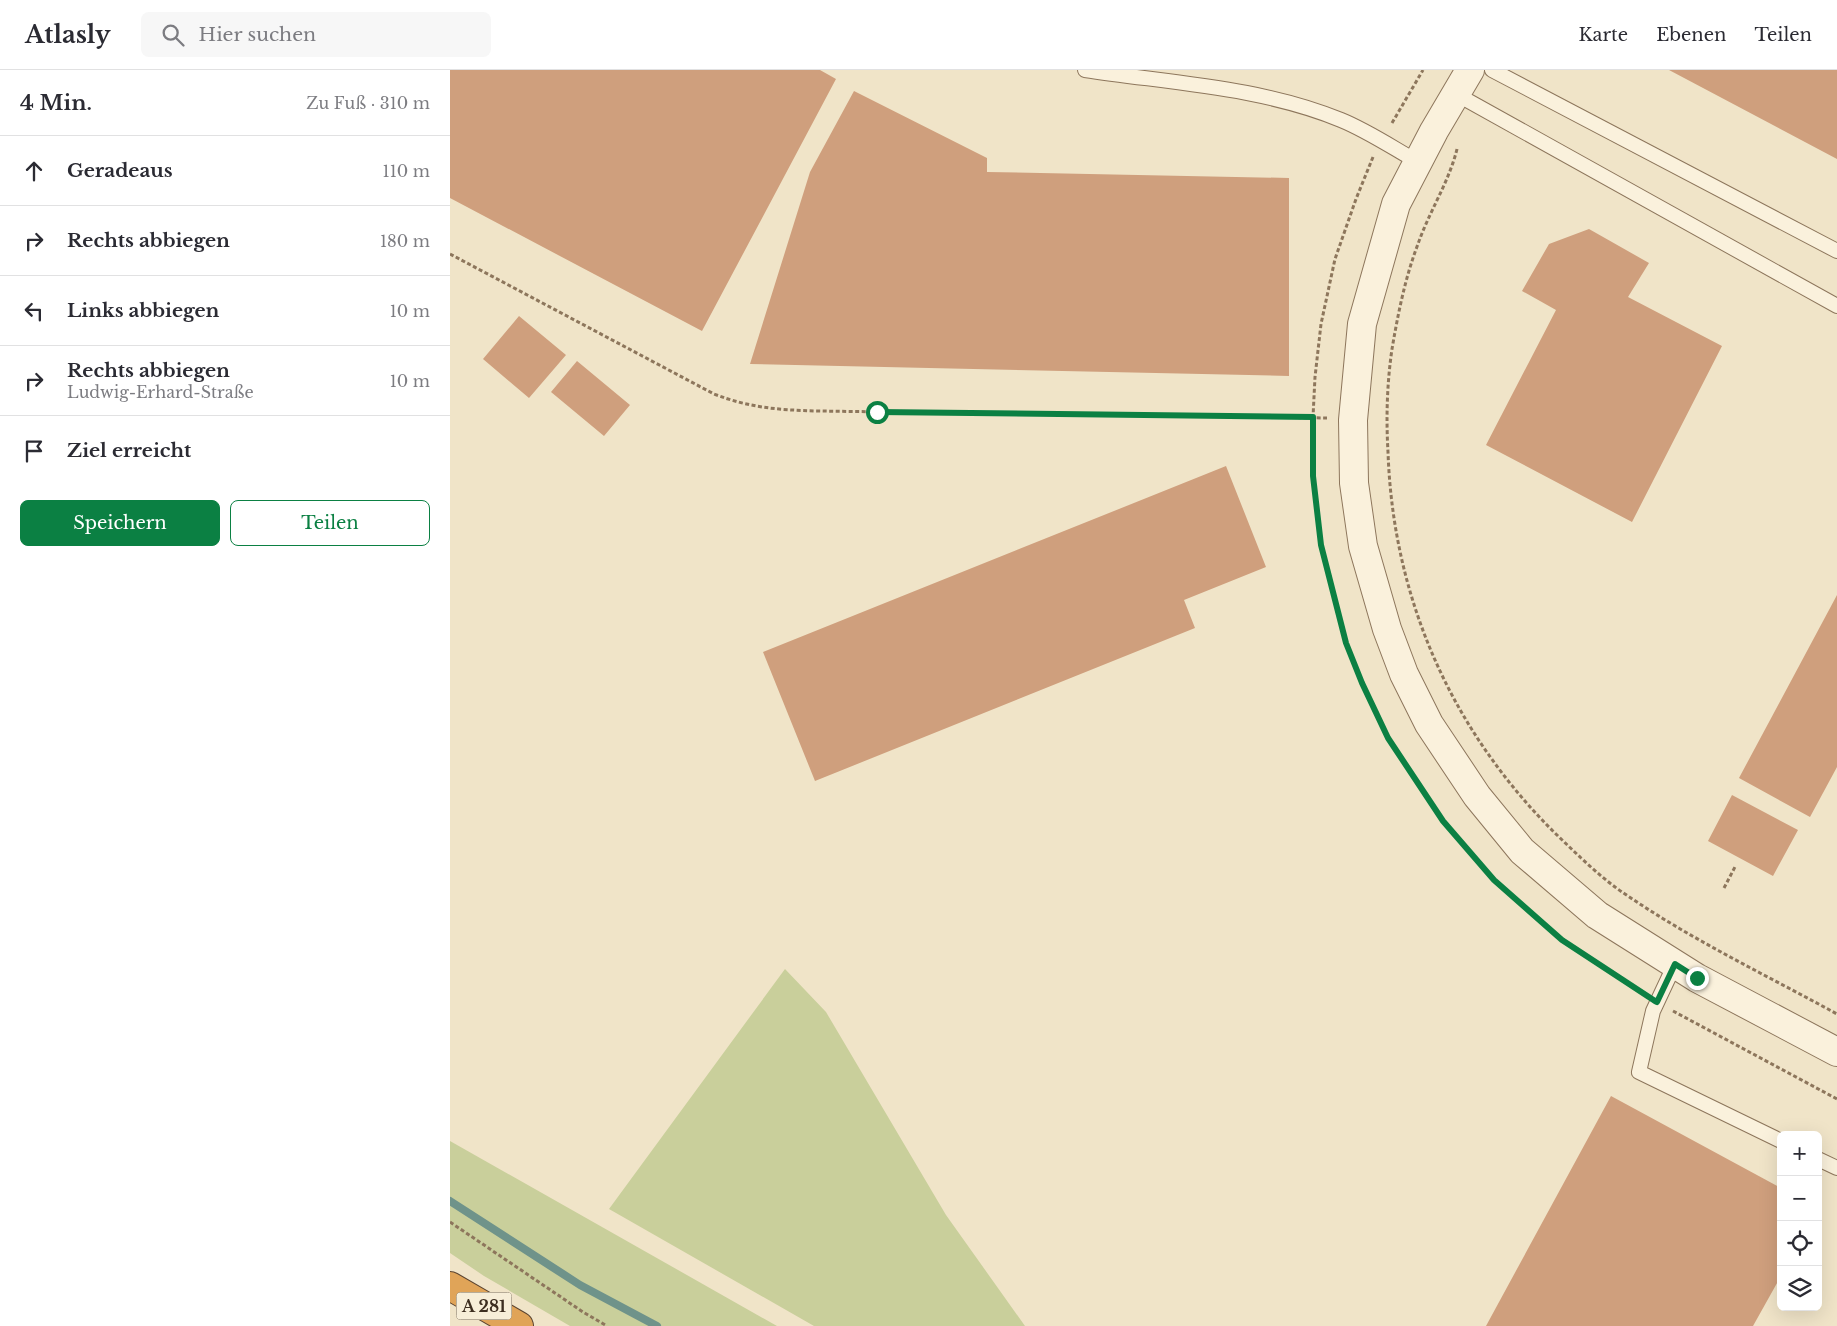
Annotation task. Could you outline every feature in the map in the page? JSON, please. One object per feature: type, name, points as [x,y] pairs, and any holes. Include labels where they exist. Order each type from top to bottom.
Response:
[{"type":"highway","name":"A 281","points":[[450,1286],[519,1326]]},
{"type":"street","points":[[1470,70],[1396,204],[1362,324],[1353,420],[1354,483],[1363,546],[1380,609],[1404,674],[1429,724],[1477,796],[1522,851],[1597,915],[1697,978],[1837,1052]]},
{"type":"lane","points":[[1085,70],[1228,90],[1314,110],[1363,130],[1418,162]]},
{"type":"lane","points":[[1492,70],[1837,251]]},
{"type":"lane","points":[[1456,94],[1837,306]]},
{"type":"lane","points":[[1675,964],[1653,1011],[1639,1072],[1777,1139]]},
{"type":"lane","points":[[1822,1161],[1837,1168]]},
{"type":"path","points":[[1423,70],[1381,142],[1356,199],[1335,259],[1321,324],[1315,378],[1313,476],[1321,545],[1346,643],[1362,683],[1388,738],[1443,821],[1494,880],[1562,940],[1657,1002],[1837,1099]]},
{"type":"path","points":[[1459,142],[1453,165],[1418,244],[1404,288],[1392,350],[1386,421],[1389,482],[1395,534],[1414,609],[1433,657],[1459,709],[1488,756],[1538,817],[1580,857],[1623,893],[1712,948],[1837,1014]]},
{"type":"path","points":[[450,254],[714,394],[750,406],[818,411],[1313,417]]},
{"type":"path","points":[[1724,888],[1736,865]]},
{"type":"path","points":[[450,1222],[583,1312],[607,1326]]},
{"type":"green space","points":[[785,969],[826,1012],[946,1215],[1025,1326],[814,1326],[609,1209]]},
{"type":"green space","points":[[450,1141],[777,1326],[570,1326],[484,1276],[450,1253]]},
{"type":"building","points":[[450,70],[820,70],[836,79],[702,331],[450,198]]},
{"type":"building","points":[[1669,70],[1837,70],[1837,159]]},
{"type":"building","points":[[854,91],[987,158],[987,172],[1289,178],[1289,376],[750,364],[810,172]]},
{"type":"building","points":[[1589,229],[1649,263],[1628,297],[1722,346],[1632,522],[1486,445],[1556,310],[1522,291],[1549,244]]},
{"type":"building","points":[[519,316],[566,355],[529,398],[483,359]]},
{"type":"building","points":[[577,361],[630,405],[604,436],[551,392]]},
{"type":"building","points":[[1226,466],[1266,567],[1184,600],[1195,628],[815,781],[763,652]]},
{"type":"building","points":[[1837,595],[1837,767],[1810,817],[1739,778]]},
{"type":"building","points":[[1732,795],[1798,830],[1773,876],[1708,841]]},
{"type":"building","points":[[1611,1096],[1777,1186],[1777,1283],[1753,1326],[1486,1326]]},
{"type":"waterway","points":[[450,1201],[580,1285],[657,1326]]},
{"type":"route","points":[[877,412],[1313,417],[1313,476],[1321,545],[1346,643],[1362,683],[1388,738],[1443,821],[1494,880],[1562,940],[1655,1001],[1657,1002],[1675,964],[1697,978]]}]
